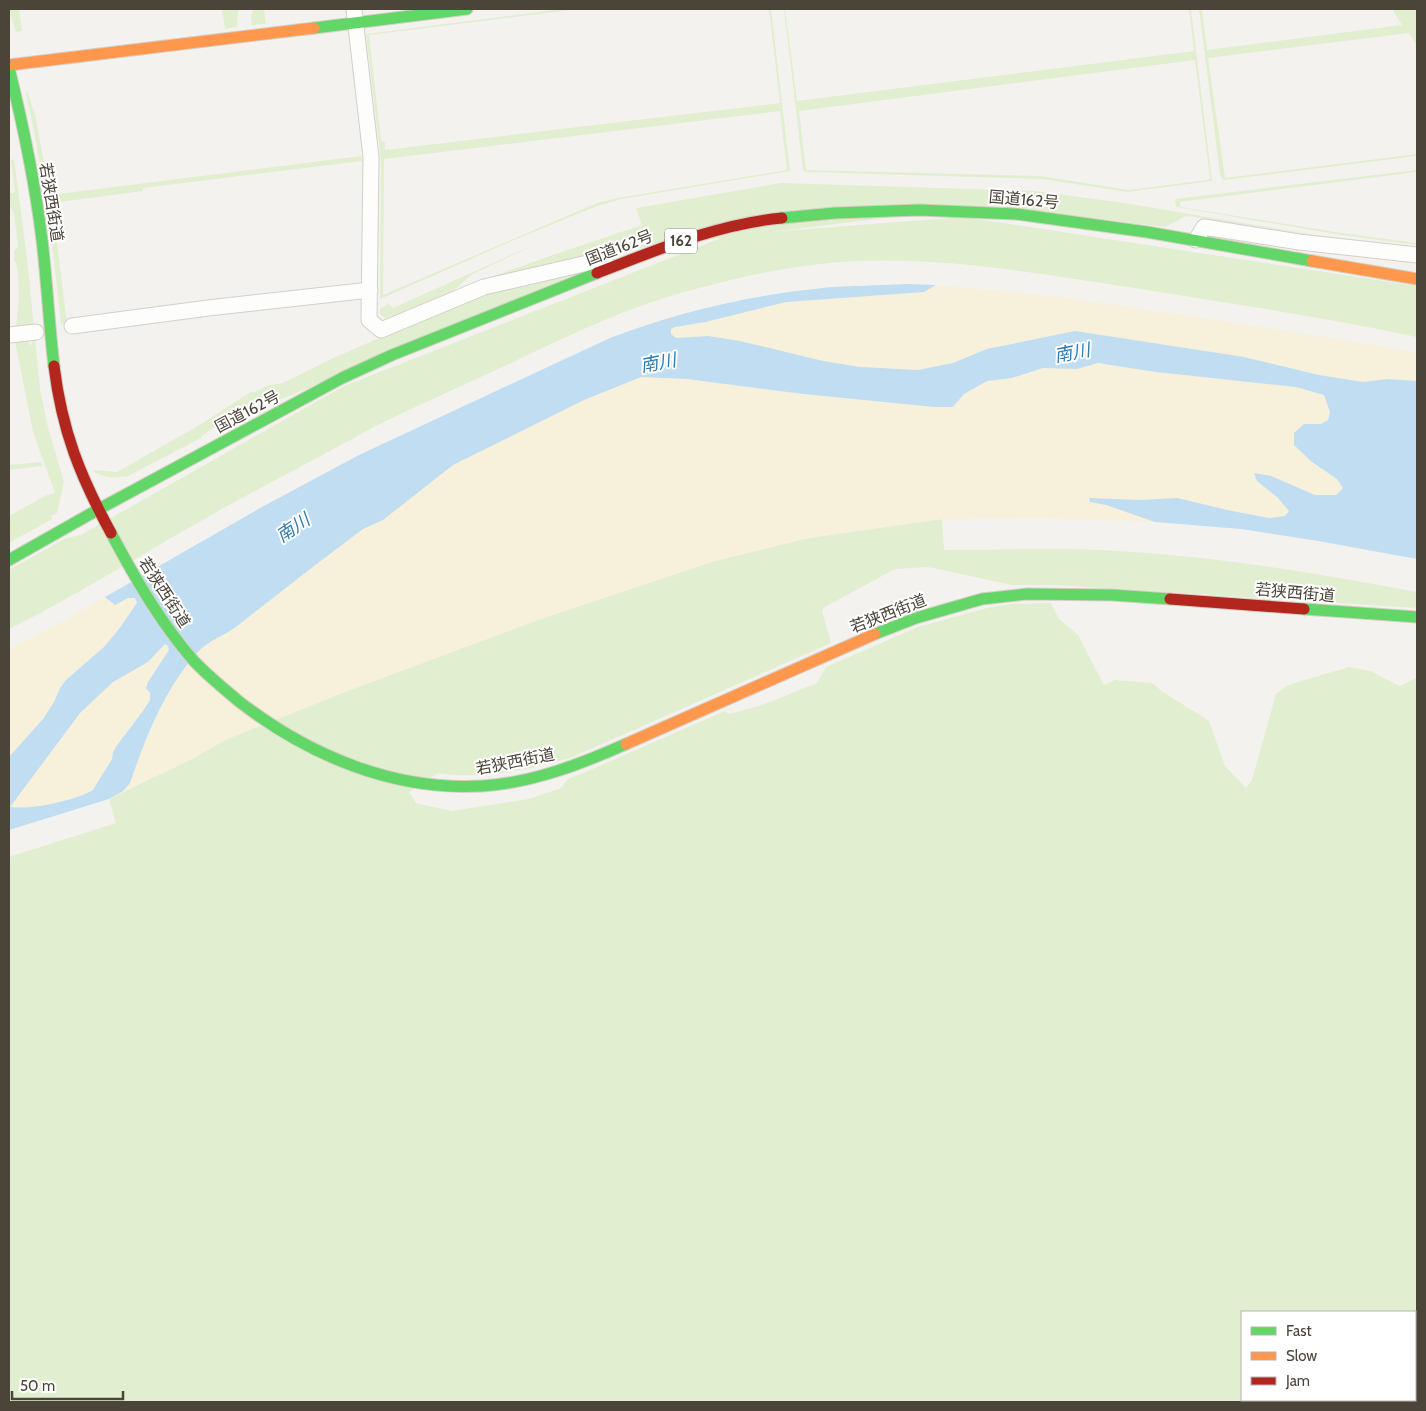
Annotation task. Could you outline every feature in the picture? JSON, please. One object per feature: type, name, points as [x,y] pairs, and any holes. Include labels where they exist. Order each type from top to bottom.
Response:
[{"type":"main road","points":[[9,66],[355,16],[467,9]]},
{"type":"main road","name":"若狭西街道","points":[[9,66],[37,205],[60,405],[76,460],[105,522],[134,578],[179,642],[208,676],[247,709],[282,732],[335,758],[390,777],[442,786],[500,784],[545,774],[580,763],[634,741],[864,638],[916,618],[982,600],[1027,594],[1112,595],[1417,617]]},
{"type":"main road","name":"国道162号","points":[[9,560],[99,509],[342,378],[426,341],[619,264],[667,246],[728,227],[763,220],[835,212],[919,210],[1016,214],[1097,224],[1417,278]]},
{"type":"street","points":[[355,16],[371,157],[369,320],[381,330],[484,287],[594,261],[612,258],[619,264]]},
{"type":"street","points":[[1196,240],[1204,227],[1299,242],[1417,255]]},
{"type":"street","points":[[72,326],[208,308],[370,290]]},
{"type":"street","points":[[9,335],[36,332]]},
{"type":"green space","points":[[9,9],[19,9],[22,31],[16,32]]},
{"type":"green space","points":[[222,9],[238,9],[237,27],[225,29]]},
{"type":"green space","points":[[253,9],[264,9],[266,24],[252,25],[251,16]]},
{"type":"green space","points":[[563,9],[579,9],[369,35],[381,141],[385,142],[385,150],[780,103],[769,9],[771,9],[790,171],[621,199],[597,206],[380,299],[381,160],[366,34]],"holes":[[[780,111],[787,170],[597,203],[383,295],[384,159]]]},
{"type":"green space","points":[[784,9],[797,101],[1194,51],[1189,9],[1191,9],[1212,181],[1127,192],[1043,179],[806,172],[803,170]],"holes":[[[1195,60],[1210,178],[1207,180],[1129,190],[1040,176],[806,170],[799,111]]]},
{"type":"green space","points":[[1199,9],[1202,9],[1207,50],[1402,25],[1392,9],[1417,9],[1417,46],[1409,33],[1208,58],[1225,178],[1417,154],[1417,156],[1223,180],[1220,174]]},
{"type":"green space","points":[[27,91],[35,114],[50,195],[361,156],[362,161],[143,188],[143,191],[52,203],[67,323],[61,324],[47,208]]},
{"type":"green space","points":[[14,159],[27,258],[40,389],[48,428],[64,482],[57,513],[51,516],[52,519],[9,543],[9,516],[47,495],[55,493],[33,432],[15,341],[28,340],[29,344],[32,345],[31,327],[16,329],[19,295],[14,251],[18,247],[14,213],[9,204],[9,194],[15,192],[11,160]]},
{"type":"green space","points":[[1417,170],[1417,172],[1180,202],[1180,207],[1341,233],[1417,243],[1417,245],[1342,235],[1176,207],[1175,199]]},
{"type":"green space","points":[[781,183],[1035,191],[1124,203],[1339,239],[1186,216],[1165,227],[991,205],[622,250],[495,279],[491,277],[642,225],[636,208]]},
{"type":"green space","points":[[963,217],[1417,286],[1417,337],[1273,310],[1016,270],[979,266],[904,261],[867,261],[803,266],[751,275],[673,295],[594,324],[368,430],[236,501],[81,591],[9,629],[9,570],[66,538],[81,535],[344,386],[729,235]]},
{"type":"green space","points":[[542,241],[471,275],[449,295],[388,320],[380,314],[380,309],[389,304],[393,308]]},
{"type":"green space","points":[[591,267],[284,398],[254,405],[225,420],[201,438],[126,477],[107,477],[92,470],[117,472],[203,423],[252,391],[253,393],[269,385],[283,383],[331,359],[490,290]]},
{"type":"green space","points":[[41,462],[42,466],[9,470],[9,465]]},
{"type":"green space","points":[[942,519],[944,550],[1042,549],[1140,552],[1220,560],[1299,571],[1417,592],[1417,608],[1055,585],[1012,585],[928,567],[895,569],[823,608],[822,611],[831,643],[570,758],[504,773],[455,775],[438,773],[409,792],[416,803],[452,811],[529,799],[561,788],[568,779],[725,711],[729,714],[762,705],[817,683],[826,667],[918,627],[987,608],[1012,604],[1051,603],[1059,619],[1078,635],[1104,685],[1115,680],[1152,683],[1209,721],[1225,766],[1246,788],[1252,780],[1276,694],[1288,685],[1349,667],[1371,671],[1399,686],[1417,678],[1417,1402],[9,1402],[9,857],[116,823],[109,799],[192,759],[225,740],[345,692],[538,620],[715,561],[809,538]]},
{"type":"sand","points":[[936,285],[1053,296],[1417,352],[1417,381],[1387,379],[1363,382],[1319,375],[1244,357],[1075,331],[987,349],[953,363],[918,370],[860,367],[823,361],[740,341],[676,338],[671,334],[671,329],[675,327],[705,322],[786,302],[924,292]]},
{"type":"sand","points":[[1098,363],[1156,372],[1296,387],[1324,395],[1330,412],[1328,421],[1321,424],[1304,424],[1295,433],[1294,444],[1312,462],[1337,479],[1343,488],[1336,495],[1315,495],[1271,476],[1257,481],[1277,497],[1290,512],[1285,517],[1269,518],[1177,498],[1090,502],[1106,505],[1155,522],[1039,518],[942,519],[809,538],[715,561],[538,620],[345,692],[225,740],[192,759],[123,791],[130,783],[157,714],[175,682],[201,648],[236,627],[363,529],[383,520],[453,465],[584,400],[641,377],[687,379],[803,394],[935,407],[953,407],[964,394],[987,381],[1012,378],[1043,368],[1077,369]]},
{"type":"sand","points":[[105,597],[115,605],[128,598],[135,598],[137,603],[104,647],[66,680],[43,719],[9,757],[9,649],[64,621]]},
{"type":"sand","points":[[165,644],[169,650],[148,682],[150,700],[118,744],[113,752],[112,759],[93,790],[75,798],[52,804],[9,808],[80,713],[113,682],[148,662]]},
{"type":"water","name":"南川","points":[[936,285],[924,292],[786,302],[705,322],[675,327],[671,329],[671,334],[676,338],[708,336],[740,341],[823,361],[860,367],[918,370],[953,363],[987,349],[1075,331],[1244,357],[1319,375],[1363,382],[1387,379],[1417,381],[1417,559],[1241,529],[1155,522],[1106,505],[1090,502],[1089,498],[1139,500],[1177,498],[1269,518],[1285,516],[1289,511],[1277,497],[1257,481],[1254,473],[1271,476],[1315,495],[1336,495],[1343,488],[1337,479],[1312,462],[1294,445],[1294,433],[1304,424],[1321,424],[1328,420],[1330,412],[1324,395],[1296,387],[1156,372],[1098,363],[1077,369],[1043,368],[1012,378],[987,381],[964,394],[953,407],[935,407],[803,394],[687,379],[641,377],[584,400],[453,465],[383,520],[363,529],[236,627],[198,652],[175,682],[157,714],[130,783],[123,791],[109,799],[9,830],[9,757],[43,719],[66,680],[104,647],[137,603],[135,598],[128,598],[115,605],[105,597],[262,507],[359,455],[610,338],[662,320],[715,306],[769,295],[844,286]],"holes":[[[165,644],[169,650],[148,682],[146,688],[150,693],[150,700],[118,744],[113,752],[112,759],[93,790],[75,798],[52,804],[19,808],[10,807],[80,713],[113,682],[148,662]]]},
{"type":"traffic: fast","points":[[314,28],[467,9]]},
{"type":"traffic: fast","points":[[9,68],[36,197],[44,256],[54,366]]},
{"type":"traffic: fast","points":[[782,218],[835,213],[919,210],[1016,214],[1147,232],[1312,261]]},
{"type":"traffic: fast","points":[[9,560],[99,509],[342,378],[392,355],[597,273]]},
{"type":"traffic: fast","points":[[111,533],[159,615],[204,672],[241,703],[268,722],[324,754],[385,776],[417,783],[449,786],[482,786],[538,777],[592,759],[626,744]]},
{"type":"traffic: fast","points":[[875,634],[916,618],[982,599],[1027,594],[1112,595],[1170,599]]},
{"type":"traffic: fast","points":[[1304,609],[1417,617]]},
{"type":"traffic: slow","points":[[9,65],[314,28]]},
{"type":"traffic: slow","points":[[1312,261],[1417,279]]},
{"type":"traffic: slow","points":[[626,744],[875,634]]},
{"type":"traffic: jam","points":[[597,273],[711,232],[758,221],[782,218]]},
{"type":"traffic: jam","points":[[54,366],[62,412],[74,453],[90,492],[111,533]]},
{"type":"traffic: jam","points":[[1170,599],[1304,609]]}]
